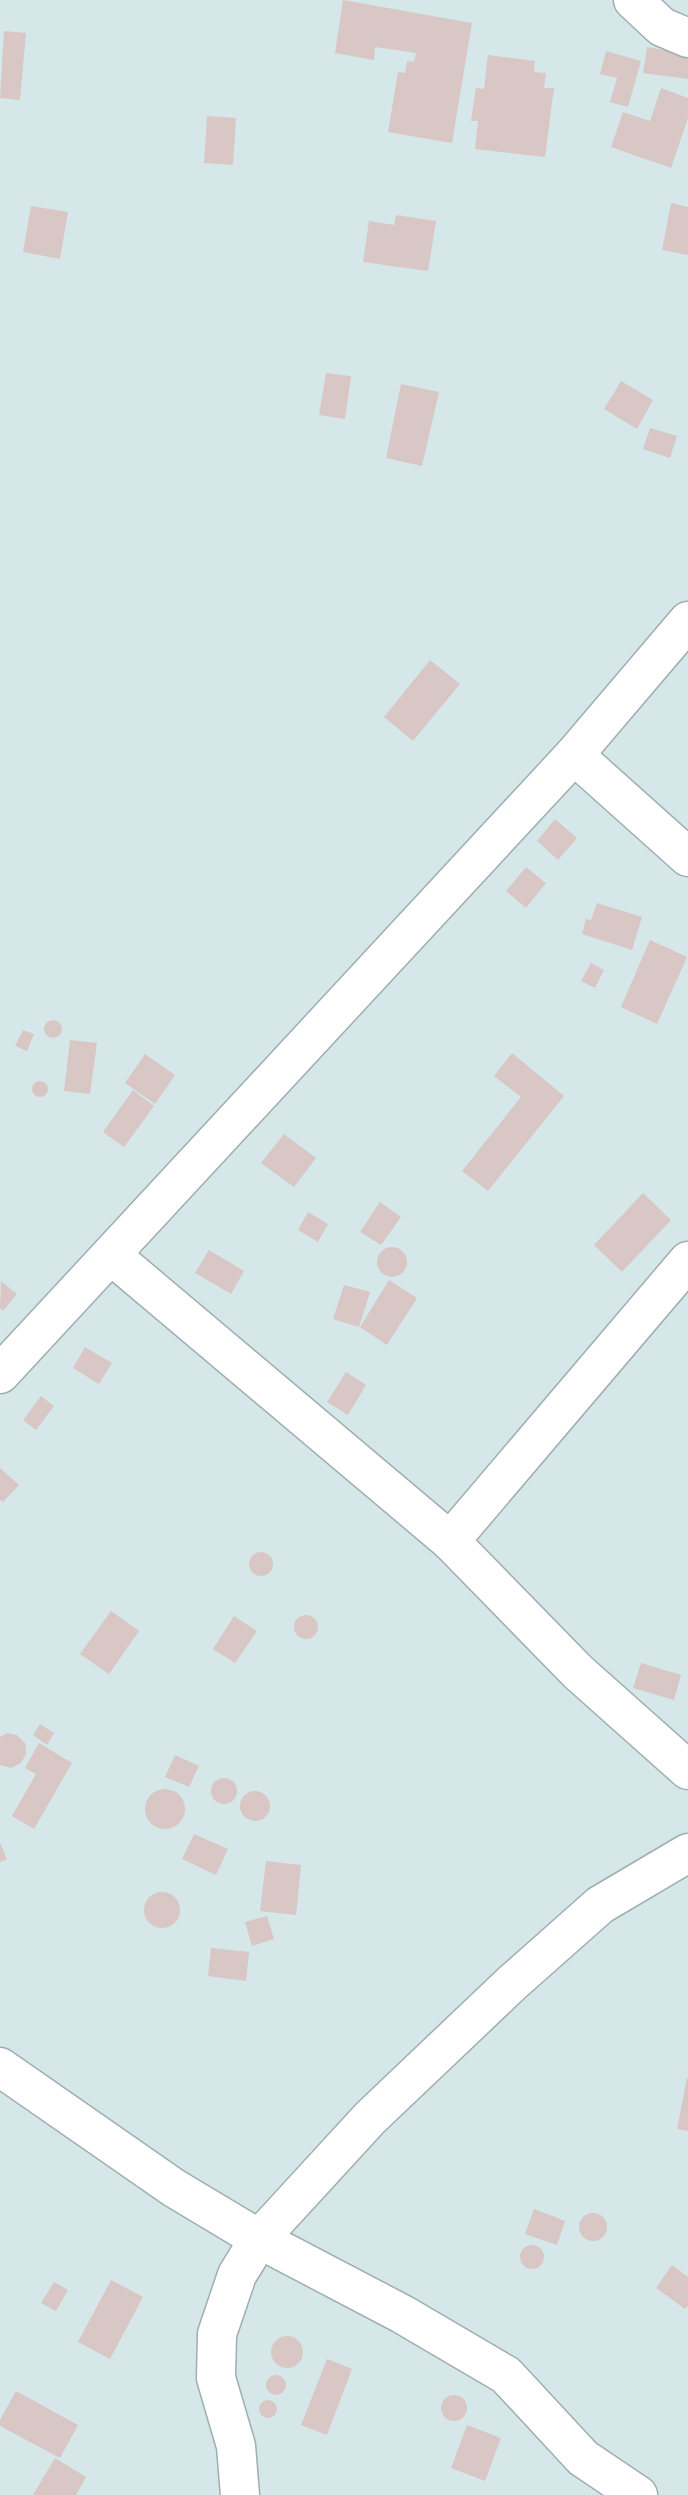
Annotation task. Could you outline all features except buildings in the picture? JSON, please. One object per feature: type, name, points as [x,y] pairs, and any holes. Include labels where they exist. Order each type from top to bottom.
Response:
[{"type":"street","points":[[632,0],[662,27],[688,38]]},
{"type":"street","points":[[0,1374],[574,755],[688,621]]},
{"type":"street","points":[[574,755],[688,857]]},
{"type":"street","points":[[111,1255],[450,1541],[578,1672],[688,1770]]},
{"type":"street","points":[[450,1541],[688,1261]]},
{"type":"street","points":[[240,2495],[236,2446],[216,2378],[217,2334],[237,2275],[259,2239],[370,2118],[512,1983],[600,1905],[688,1853]]},
{"type":"street","points":[[0,2067],[174,2188],[259,2239],[402,2314],[506,2375],[583,2458],[638,2495]]}]
